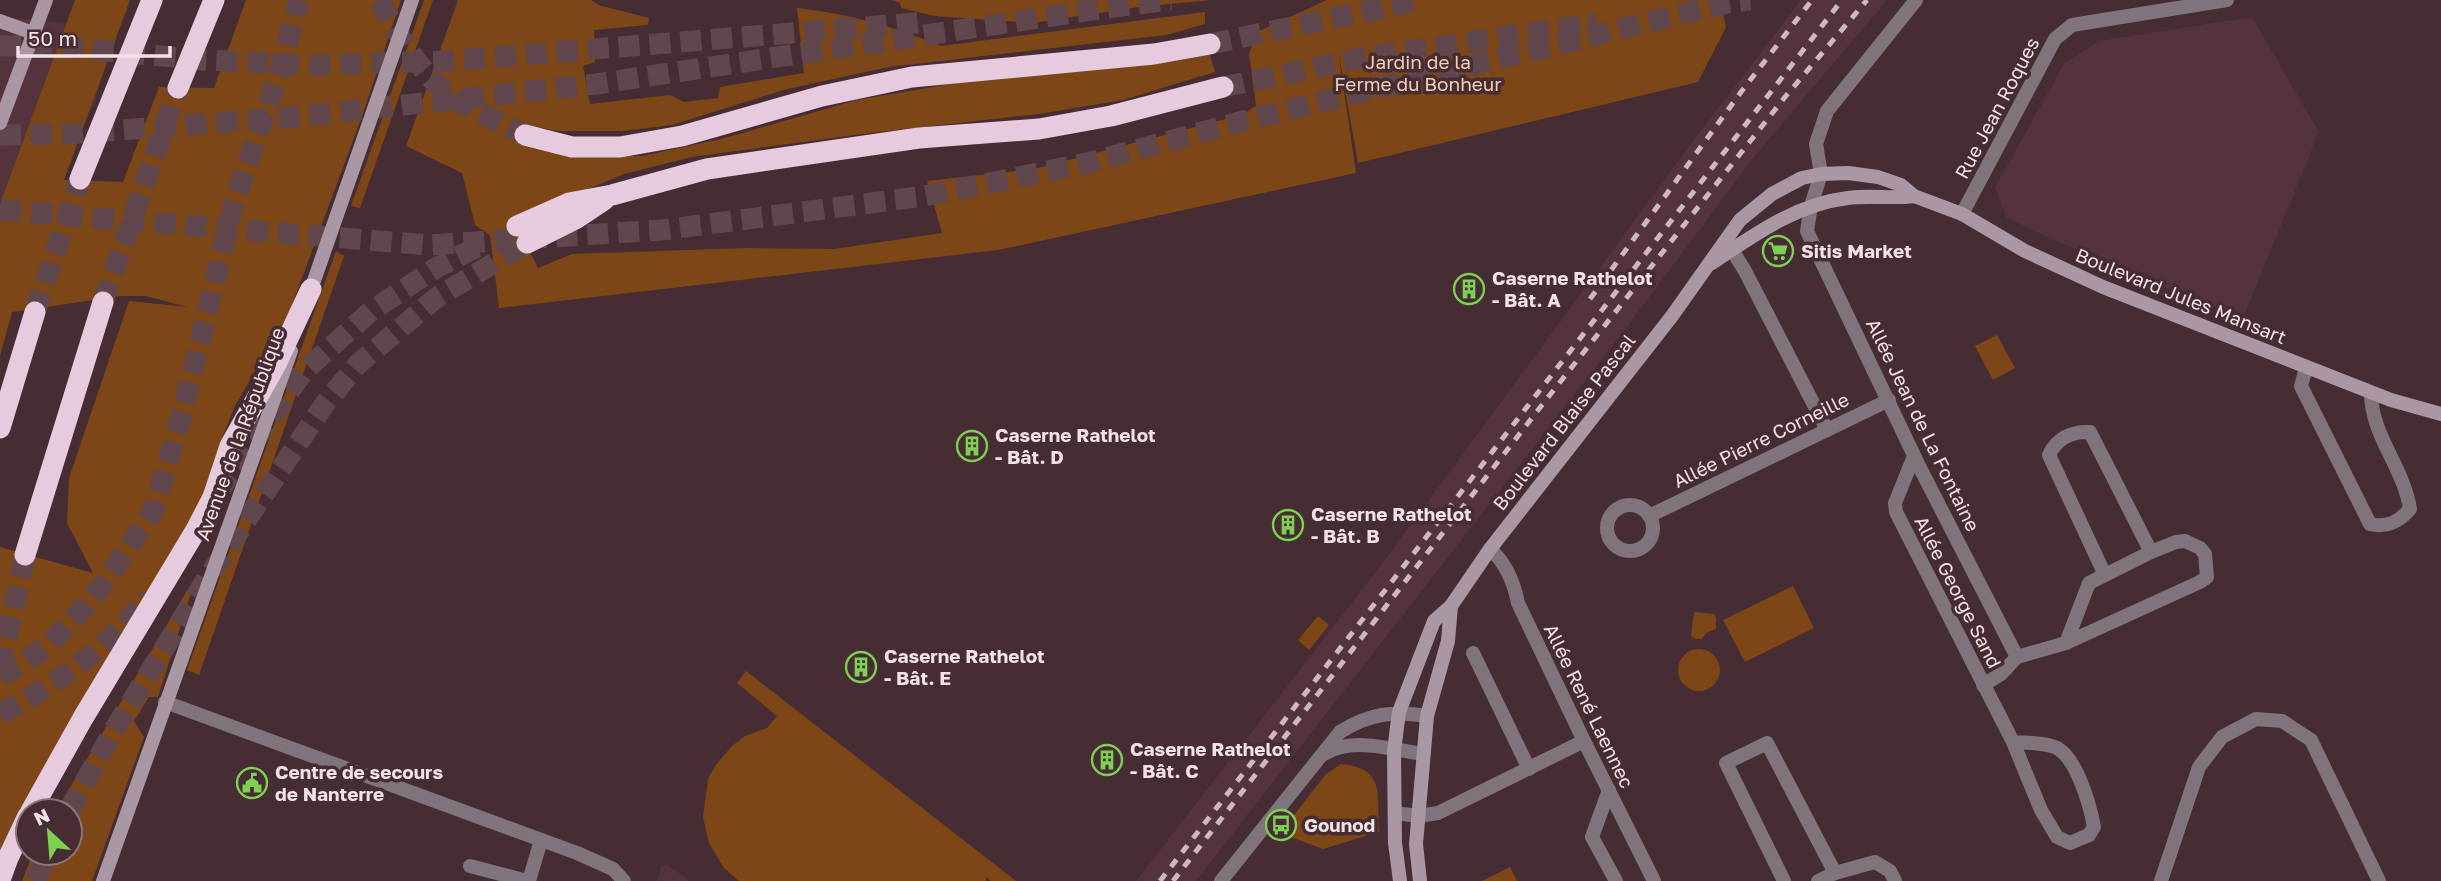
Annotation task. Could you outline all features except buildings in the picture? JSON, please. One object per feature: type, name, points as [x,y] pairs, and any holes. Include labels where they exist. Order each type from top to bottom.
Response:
[{"type":"highway","points":[[80,179],[152,0]]},
{"type":"highway","points":[[178,88],[214,0]]},
{"type":"highway","points":[[525,135],[572,147],[620,147],[682,136],[822,96],[912,77],[1154,54],[1210,44]]},
{"type":"highway","points":[[522,234],[577,218],[612,195],[706,169],[919,138],[1039,129],[1111,116],[1223,87]]},
{"type":"highway","points":[[39,797],[196,530],[213,496],[230,446],[276,364],[311,289]]},
{"type":"highway","points":[[25,555],[103,302]]},
{"type":"highway","points":[[0,428],[35,312]]},
{"type":"highway","points":[[0,880],[14,846]]},
{"type":"street","points":[[0,123],[46,0]]},
{"type":"street","name":"Avenue de la République","points":[[103,881],[283,376],[412,0]]},
{"type":"street","points":[[1821,174],[1816,144],[1827,111],[1916,0]]},
{"type":"street","name":"Rue Jean Roques","points":[[1962,214],[2055,39],[2072,25],[2227,0]]},
{"type":"street","points":[[0,21],[33,33]]},
{"type":"street","name":"Boulevard Jules Mansart","points":[[1821,174],[1848,173],[1878,177],[1901,185],[1913,196],[1962,214],[2025,251],[2103,287],[2371,393],[2441,414]]},
{"type":"street","name":"Allée Jean de La Fontaine","points":[[1821,174],[1807,231],[1914,456],[2017,657]]},
{"type":"street","name":"Boulevard Blaise Pascal","points":[[1401,881],[1395,843],[1394,751],[1399,712],[1434,621],[1451,606],[1490,549],[1740,220],[1772,194],[1802,178],[1821,174]]},
{"type":"street","name":"Boulevard Jules Mansart","points":[[1811,206],[1849,198],[1893,199],[1913,196]]},
{"type":"street","name":"Boulevard Blaise Pascal","points":[[1714,257],[1732,250],[1775,222],[1811,206]]},
{"type":"street","points":[[1732,250],[1827,430]]},
{"type":"street","points":[[2306,368],[2301,386],[2370,524],[2382,527],[2401,519],[2410,509],[2408,493],[2379,433],[2371,406],[2371,393]]},
{"type":"street","name":"Allée Pierre Corneille","points":[[1649,516],[1889,400]]},
{"type":"street","points":[[2105,575],[2049,455],[2054,444],[2078,431],[2090,432],[2151,552]]},
{"type":"street","name":"Allée George Sand","points":[[1914,456],[1895,503],[1896,512],[2013,741],[2041,810],[2057,837],[2070,843],[2089,835],[2094,827],[2091,810],[2071,761],[2060,750],[2048,745],[2013,741]]},
{"type":"street","points":[[1983,685],[2001,674],[2017,657],[2066,643],[2207,577],[2204,554],[2192,543],[2176,542],[2090,583],[2066,643]]},
{"type":"street","name":"Allée René Laennec","points":[[1490,549],[1498,556],[1507,572],[1518,603],[1654,881]]},
{"type":"street","name":"Boulevard Blaise Pascal","points":[[1420,881],[1416,844],[1427,716],[1448,641],[1451,606]]},
{"type":"street","points":[[1473,653],[1529,769]]},
{"type":"street","points":[[165,702],[541,840],[613,869],[624,881]]},
{"type":"street","points":[[1221,881],[1340,732],[1356,722],[1399,712],[1427,716]]},
{"type":"street","points":[[2161,881],[2199,766],[2222,737],[2256,719],[2282,720],[2311,740],[2379,881]]},
{"type":"street","points":[[1395,814],[1418,816],[1438,813],[1584,741]]},
{"type":"street","points":[[1784,881],[1726,763],[1767,743],[1835,873]]},
{"type":"street","points":[[1320,757],[1334,748],[1360,744],[1423,754]]},
{"type":"street","points":[[1609,790],[1592,837],[1616,881]]},
{"type":"street","points":[[470,866],[528,881],[541,840]]},
{"type":"street","points":[[1818,881],[1835,873],[1875,862],[1891,871],[1895,881]]},
{"type":"shaded area","points":[[1801,0],[1887,0],[1754,157],[1624,331],[1196,881],[1136,881],[1381,565],[1696,137]]},
{"type":"shaded area","points":[[2252,17],[2319,132],[2245,314],[2206,304],[2006,217],[1995,187],[2064,64],[2099,41]]},
{"type":"shaded area","points":[[17,18],[95,26],[97,99],[54,179],[0,206],[0,19]]},
{"type":"shaded area","points":[[668,865],[690,881],[657,881],[661,866]]},
{"type":"green space","points":[[75,0],[130,0],[64,180],[123,182],[159,87],[214,88],[246,0],[401,0],[361,119],[289,313],[235,406],[222,438],[200,515],[36,797],[14,797],[14,835],[0,859],[0,547],[93,573],[67,523],[69,478],[129,301],[187,307],[146,296],[121,296],[12,312],[0,356],[0,204]]},
{"type":"green space","points":[[424,0],[433,0],[360,208],[351,206]]},
{"type":"green space","name":"Jardin de la Ferme du Bonheur","points":[[458,0],[591,0],[598,5],[649,18],[648,25],[594,30],[595,62],[583,66],[590,104],[670,95],[684,102],[718,98],[720,87],[804,73],[797,8],[870,22],[941,46],[1205,12],[1205,24],[1166,35],[889,67],[787,89],[672,125],[623,131],[558,131],[527,125],[520,144],[572,155],[642,156],[721,139],[857,100],[1014,73],[1209,52],[1215,72],[1123,100],[1039,114],[692,157],[624,174],[514,220],[538,268],[572,254],[747,248],[834,249],[942,233],[927,181],[1034,169],[1241,115],[1256,106],[1249,54],[1257,32],[1327,0],[1720,0],[1726,27],[1698,82],[1358,163],[1338,50],[1356,173],[998,250],[499,308],[490,235],[475,225],[462,173],[406,146]]},
{"type":"green space","points":[[891,0],[1211,0],[1139,7],[1032,23],[935,16],[901,8],[900,3]]},
{"type":"green space","points":[[336,251],[344,256],[199,675],[187,670]]},
{"type":"green space","points":[[1997,335],[2015,368],[1993,380],[1975,346]]},
{"type":"green space","points":[[197,574],[158,697],[149,697],[134,721],[144,737],[92,881],[22,881],[28,867],[84,867],[84,797],[64,797]]},
{"type":"green space","points":[[1793,586],[1814,628],[1745,662],[1723,620]]},
{"type":"green space","points":[[1694,612],[1714,614],[1716,618],[1716,629],[1706,633],[1702,639],[1691,636]]},
{"type":"green space","points":[[1318,616],[1329,625],[1309,650],[1298,640]]},
{"type":"green space","points":[[1699,649],[1714,655],[1720,670],[1714,685],[1699,691],[1684,685],[1678,670],[1684,655]]},
{"type":"green space","points":[[746,671],[1016,881],[991,881],[986,877],[986,881],[739,881],[724,868],[709,843],[703,817],[708,779],[715,766],[732,746],[745,736],[767,728],[777,716],[737,683]]},
{"type":"green space","points":[[1341,764],[1366,771],[1372,778],[1378,795],[1379,832],[1323,849],[1280,833],[1326,774]]},
{"type":"green space","points":[[1510,867],[1517,881],[1482,881]]},
{"type":"tunnel","points":[[0,676],[24,663],[51,642],[84,608],[110,575],[154,509],[183,410],[234,203],[281,67],[299,0]]},
{"type":"tunnel","points":[[380,0],[409,50],[437,85],[466,105],[525,135]]},
{"type":"tunnel","points":[[0,135],[68,134],[303,116],[596,84],[1171,0]]},
{"type":"tunnel","points":[[1210,44],[1420,0]]},
{"type":"tunnel","points":[[0,210],[429,245],[662,230],[925,196],[1087,163],[1243,121],[1727,3],[1750,0]]},
{"type":"tunnel","points":[[0,46],[56,46],[203,60],[313,65],[446,61],[926,22]]},
{"type":"tunnel","points":[[1223,87],[1361,58],[1597,23]]},
{"type":"tunnel","points":[[103,302],[178,88]]},
{"type":"tunnel","points":[[35,312],[80,179]]},
{"type":"tunnel","points":[[77,797],[111,735],[206,580],[324,405],[358,364],[436,298],[527,243]]},
{"type":"tunnel","points":[[218,492],[303,372],[371,311],[436,268],[481,245]]},
{"type":"tunnel","points":[[0,668],[25,555]]},
{"type":"tunnel","points":[[0,714],[42,690],[98,649],[132,616],[147,597]]},
{"type":"tunnel","points":[[35,881],[41,867]]},
{"type":"railway","points":[[1590,299],[1741,92],[1812,0]]},
{"type":"railway","points":[[1160,881],[1842,0]]},
{"type":"railway","points":[[1173,881],[1542,405],[1785,97],[1867,0]]},
{"type":"place","name":"Sitis Market","points":[[1778,251]]},
{"type":"place","name":"Caserne Rathelot - Bât. A","points":[[1469,289]]},
{"type":"place","name":"Caserne Rathelot - Bât. D","points":[[972,446]]},
{"type":"place","name":"Caserne Rathelot - Bât. B","points":[[1288,525]]},
{"type":"place","name":"Caserne Rathelot - Bât. E","points":[[861,667]]},
{"type":"place","name":"Caserne Rathelot - Bât. C","points":[[1107,760]]},
{"type":"place","name":"Centre de secours de Nanterre","points":[[252,783]]},
{"type":"place","name":"Gounod","points":[[1281,825]]}]
